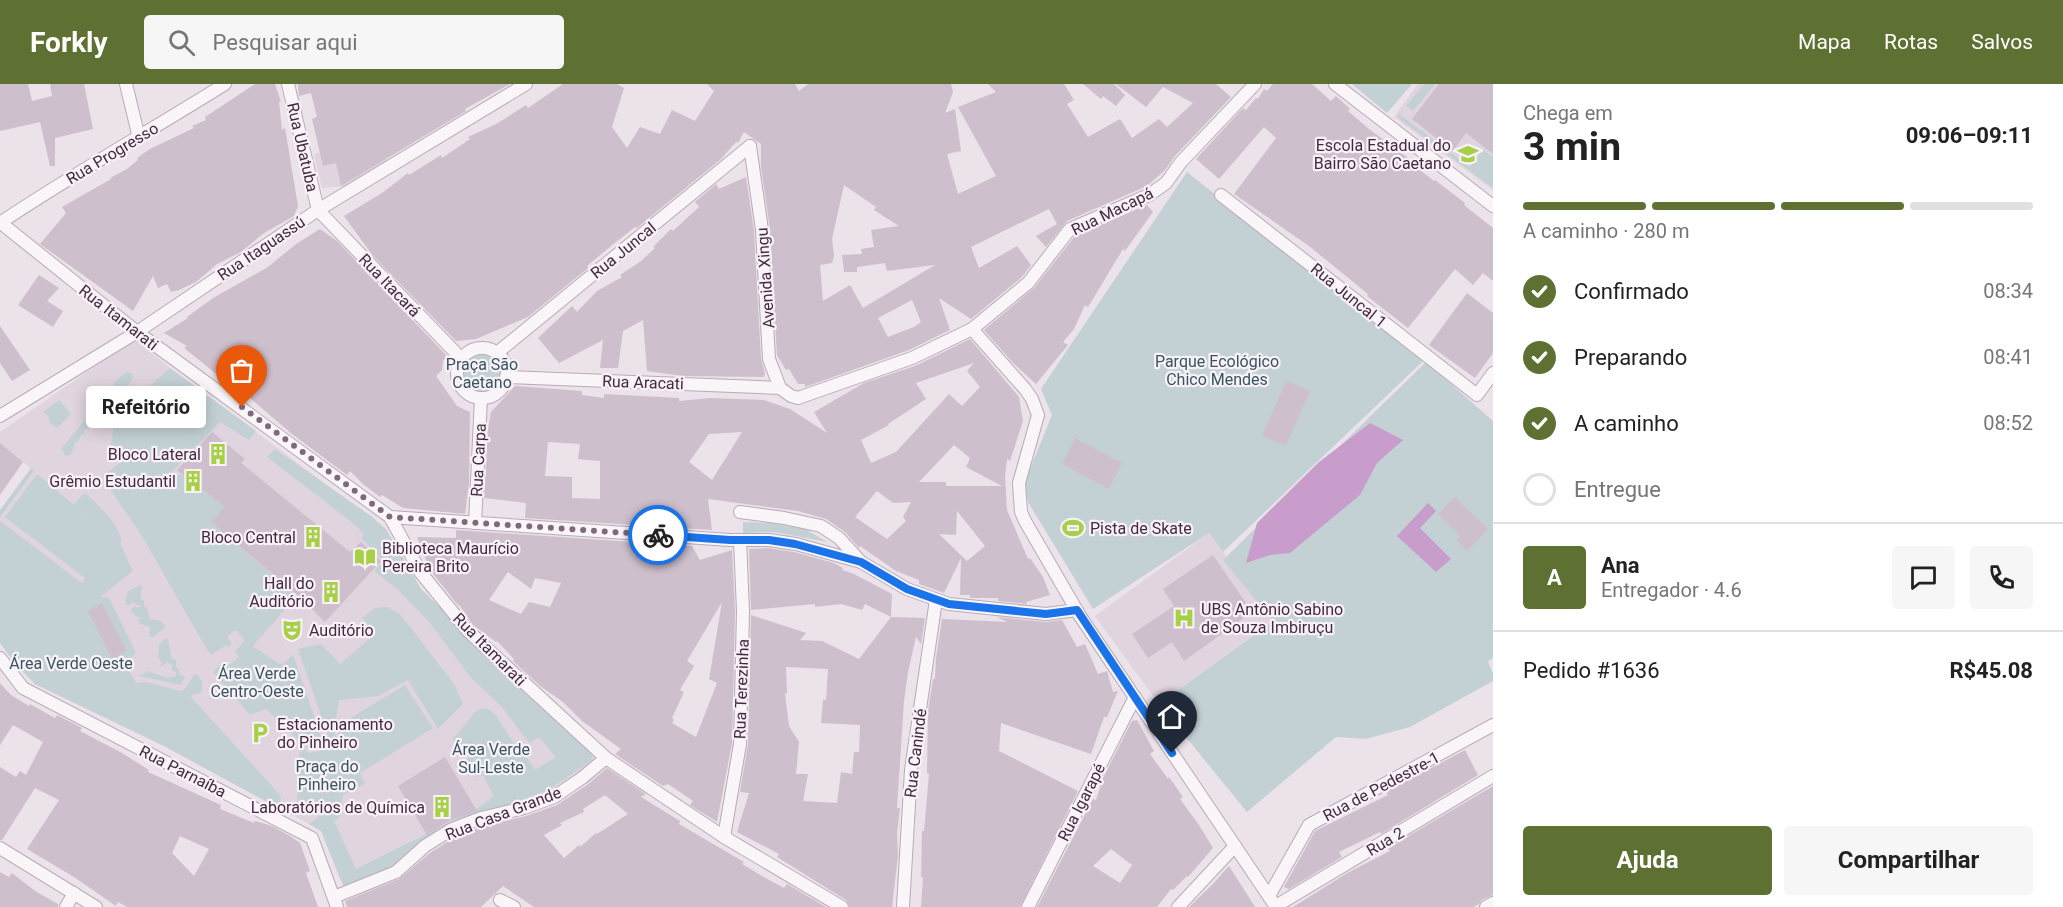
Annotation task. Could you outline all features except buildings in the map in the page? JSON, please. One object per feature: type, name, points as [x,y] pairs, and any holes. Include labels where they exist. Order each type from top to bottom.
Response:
[{"type":"street","points":[[126,84],[139,138]]},
{"type":"street","name":"Rua Progresso","points":[[0,223],[85,167],[139,138],[225,84]]},
{"type":"street","name":"Rua Ubatuba","points":[[288,84],[318,210]]},
{"type":"street","name":"Rua Itaguassú","points":[[0,416],[137,332],[318,210],[526,84]]},
{"type":"street","name":"Rua Macapá","points":[[780,388],[798,398],[912,358],[972,330],[1028,283],[1070,229],[1149,195],[1166,183],[1181,162],[1256,84]]},
{"type":"street","points":[[1335,84],[1493,206]]},
{"type":"street","name":"Rua Juncal","points":[[497,353],[750,146]]},
{"type":"street","name":"Avenida Xingu","points":[[750,146],[762,230],[770,358],[780,388]]},
{"type":"street","name":"Rua Juncal 1","points":[[1221,195],[1477,395],[1493,373]]},
{"type":"street","name":"Rua Itacará","points":[[318,210],[461,360]]},
{"type":"street","name":"Rua Itamarati","points":[[0,223],[137,332],[390,517],[421,573],[468,631],[606,759],[724,837],[842,907]]},
{"type":"street","points":[[972,330],[1025,388],[1038,415],[1019,483],[1021,512],[1077,610],[1274,903]]},
{"type":"street","points":[[489,349],[497,353],[505,364],[504,384],[494,394],[481,398],[465,392],[457,377],[461,360],[473,350],[489,349]]},
{"type":"street","name":"Rua Aracati","points":[[506,377],[780,388]]},
{"type":"street","name":"Rua Carpa","points":[[475,523],[481,398]]},
{"type":"street","points":[[740,512],[821,526],[839,538],[861,562]]},
{"type":"street","points":[[390,517],[769,540],[795,544],[861,562],[907,589],[949,604],[1046,614],[1077,610]]},
{"type":"street","name":"Rua Terezinha","points":[[724,837],[740,744],[743,623],[740,540]]},
{"type":"street","name":"Rua Canindé","points":[[903,907],[911,770],[936,600]]},
{"type":"street","name":"Rua Parnaíba","points":[[0,658],[23,688],[312,838],[335,902]]},
{"type":"street","name":"Rua Igarapé","points":[[1028,907],[1135,697]]},
{"type":"street","name":"Rua de Pedestre-1","points":[[1274,903],[1309,825],[1493,725]]},
{"type":"street","name":"Rua Casa Grande","points":[[335,902],[396,872],[425,846],[452,830],[481,818],[524,808],[554,797],[606,759]]},
{"type":"street","name":"Rua 2","points":[[1274,903],[1493,776]]},
{"type":"street","points":[[1178,907],[1235,846]]},
{"type":"street","points":[[0,848],[96,907]]},
{"type":"street","points":[[66,907],[74,893]]},
{"type":"street","points":[[500,900],[514,907]]},
{"type":"street","points":[[1486,907],[1493,903]]},
{"type":"shaded area","name":"Escola Estadual do Bairro São Caetano","points":[[1418,84],[1493,84],[1493,190],[1394,117]]},
{"type":"shaded area","points":[[373,142],[390,164],[346,186],[322,188],[314,154]]},
{"type":"shaded area","points":[[135,339],[170,368],[386,529],[421,589],[596,759],[558,788],[476,815],[344,888],[321,831],[164,746],[35,684],[16,665],[0,643],[0,519],[34,471],[0,443],[0,432]]},
{"type":"shaded area","points":[[1370,423],[1403,440],[1377,463],[1360,495],[1290,553],[1270,555],[1246,563],[1257,523],[1319,462]]},
{"type":"shaded area","points":[[1428,503],[1436,511],[1420,528],[1451,559],[1436,572],[1397,536]]},
{"type":"shaded area","name":"UBS Antônio Sabino de Souza Imbiruçu","points":[[1209,533],[1273,620],[1159,704],[1095,616]]},
{"type":"green space","points":[[1352,84],[1412,84],[1387,113]]},
{"type":"green space","points":[[1424,84],[1435,84],[1413,111],[1406,106]]},
{"type":"green space","points":[[1399,114],[1470,167],[1483,150],[1493,157],[1493,188],[1397,117]]},
{"type":"green space","name":"Parque Ecológico Chico Mendes","points":[[1187,172],[1423,361],[1223,552],[1209,533],[1093,609],[1028,502],[1024,484],[1052,415],[1041,389]]},
{"type":"green space","name":"Praça São Caetano","points":[[482,351],[497,358],[504,373],[497,388],[482,395],[467,388],[460,373],[467,358]]},
{"type":"green space","points":[[1426,362],[1493,421],[1493,658],[1488,661],[1493,681],[1410,727],[1366,739],[1336,737],[1247,812],[1159,704],[1273,621],[1223,560]]},
{"type":"green space","name":"Área Verde Centro-Oeste","points":[[170,368],[256,431],[249,440],[220,422],[159,485],[166,481],[169,484],[180,474],[202,492],[204,490],[224,507],[211,522],[297,596],[253,646],[279,664],[285,663],[293,654],[323,743],[318,748],[309,750],[266,709],[250,715],[213,672],[225,660],[229,665],[239,657],[235,651],[245,641],[236,630],[227,636],[232,644],[228,647],[226,645],[211,655],[143,538],[103,476],[120,463],[111,444],[115,417]]},
{"type":"green space","points":[[127,372],[132,373],[133,377],[129,384],[103,411],[99,411],[98,416],[94,417],[94,423],[89,423],[89,428],[85,429],[79,441],[75,443],[71,455],[66,456],[61,449],[120,377]]},
{"type":"green space","points":[[59,400],[71,414],[57,428],[49,422],[49,417],[43,412]]},
{"type":"green space","points":[[275,449],[386,529],[421,589],[592,753],[593,757],[591,761],[548,790],[497,809],[382,872],[344,888],[321,831],[309,824],[320,816],[297,807],[300,745],[309,753],[320,751],[327,744],[325,739],[328,736],[298,649],[321,644],[340,664],[376,633],[362,618],[375,608],[387,607],[401,615],[454,684],[463,704],[438,729],[408,680],[378,696],[339,700],[334,733],[338,738],[339,725],[405,685],[433,728],[360,773],[365,784],[343,795],[339,818],[334,821],[356,869],[476,809],[494,796],[483,775],[475,777],[466,759],[472,756],[467,746],[453,743],[453,739],[480,709],[486,708],[495,714],[520,753],[523,752],[535,770],[556,757],[539,737],[529,743],[503,708],[472,679],[430,623],[397,589],[374,571],[383,561],[361,538],[364,534],[267,457]]},
{"type":"green space","points":[[31,468],[34,471],[0,518],[0,510]]},
{"type":"green space","name":"Área Verde Oeste","points":[[37,474],[94,521],[74,504],[85,493],[108,515],[117,528],[122,542],[119,541],[133,571],[100,597],[108,597],[136,653],[128,660],[126,666],[136,683],[146,682],[181,691],[186,688],[195,673],[202,681],[202,692],[190,696],[281,796],[280,809],[164,746],[35,684],[16,665],[0,643],[0,521],[82,583],[85,578],[5,517]]},
{"type":"green space","points":[[743,522],[770,523],[805,529],[827,542],[774,532],[743,533]]},
{"type":"green space","points":[[141,585],[140,599],[144,601],[150,619],[158,620],[165,628],[153,637],[150,637],[150,627],[140,624],[138,620],[142,618],[135,616],[134,612],[131,614],[131,609],[140,606],[132,602],[128,606],[125,601],[128,591]]},
{"type":"green space","points":[[164,639],[168,639],[172,659],[176,660],[176,667],[185,677],[181,685],[139,676],[148,671],[167,678],[176,676],[176,672],[172,670],[172,663],[168,664],[167,661],[163,666],[160,665],[162,663],[158,657],[159,645]]},
{"type":"way so far","points":[[242,407],[390,517],[658,535]]},
{"type":"place","name":"Escola Estadual do Bairro São Caetano","points":[[1468,154]]},
{"type":"place","name":"Refeitório","points":[[242,407]]},
{"type":"place","name":"Bloco Lateral","points":[[218,454]]},
{"type":"place","name":"Grêmio Estudantil","points":[[193,481]]},
{"type":"place","name":"Pista de Skate","points":[[1073,528]]},
{"type":"place","name":"Bloco Central","points":[[313,537]]},
{"type":"place","name":"Biblioteca Maurício Pereira Brito","points":[[365,557]]},
{"type":"place","name":"Hall do Auditório","points":[[331,592]]},
{"type":"place","name":"UBS Antônio Sabino de Souza Imbiruçu","points":[[1184,618]]},
{"type":"place","name":"Auditório","points":[[292,630]]},
{"type":"place","name":"Estacionamento do Pinheiro","points":[[260,733]]},
{"type":"place","name":"Laboratórios de Química","points":[[442,807]]},
{"type":"route","points":[[658,535],[769,540],[795,544],[861,562],[907,589],[949,604],[1046,614],[1077,610],[1172,753]]},
{"type":"park label","name":"Área Verde Sul-Leste","points":[[491,758]]},
{"type":"park label","name":"Praça do Pinheiro","points":[[327,775]]}]
